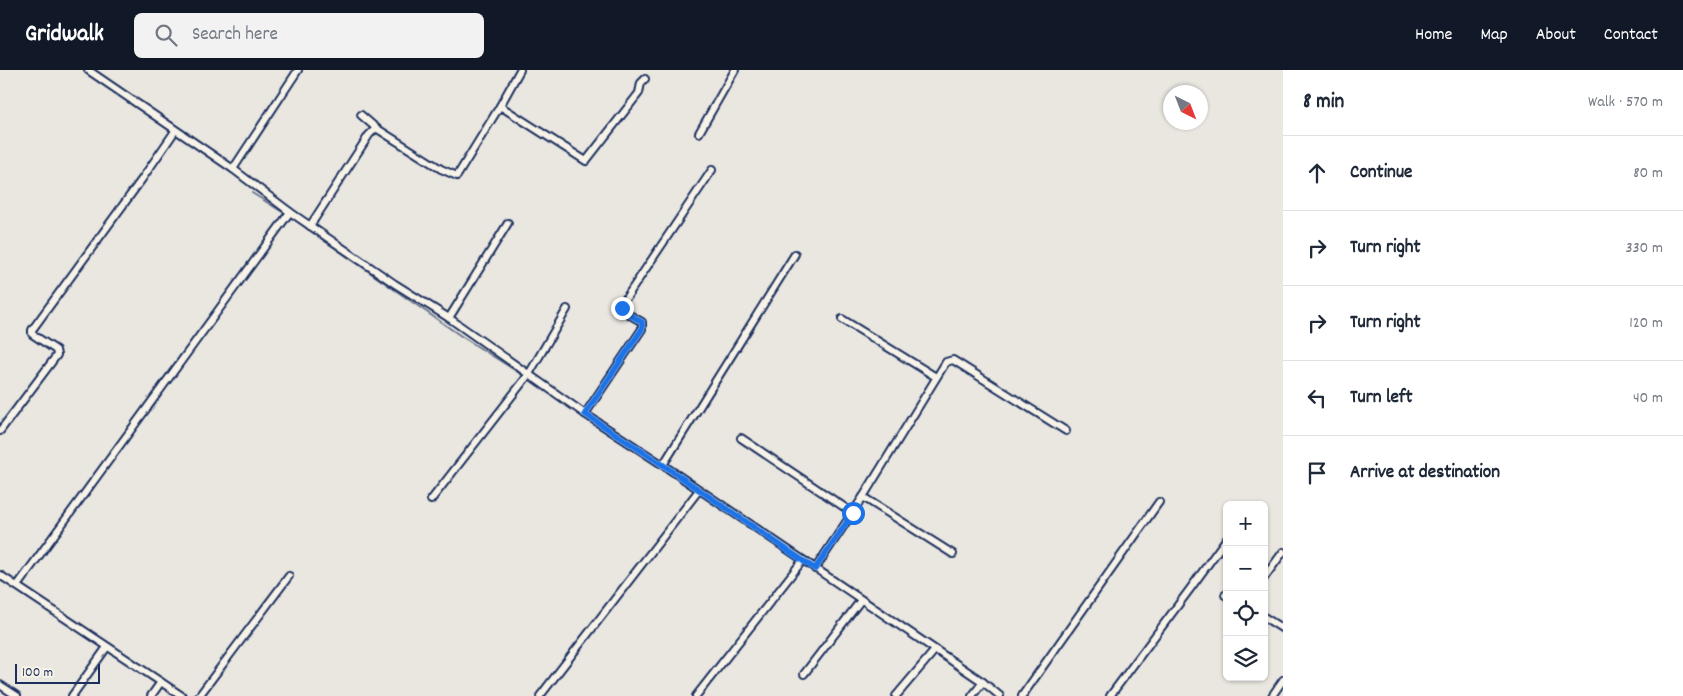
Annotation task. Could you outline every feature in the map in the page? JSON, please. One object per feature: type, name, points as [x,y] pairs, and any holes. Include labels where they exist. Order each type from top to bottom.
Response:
[{"type":"street","points":[[88,70],[233,169],[310,226],[449,318],[585,414],[803,560],[1000,696]]},
{"type":"street","points":[[233,169],[298,70]]},
{"type":"street","points":[[361,115],[376,128],[448,173],[457,176],[520,70]]},
{"type":"street","points":[[699,132],[735,70]]},
{"type":"street","points":[[500,106],[586,161],[639,93],[641,84],[645,79]]},
{"type":"street","points":[[310,226],[369,135],[376,128]]},
{"type":"street","points":[[0,432],[57,355],[56,350],[32,334],[32,330],[175,131]]},
{"type":"street","points":[[585,414],[642,329],[642,322],[623,311],[622,304],[712,170]]},
{"type":"street","points":[[17,586],[290,212]]},
{"type":"street","points":[[449,318],[508,223]]},
{"type":"street","points":[[663,465],[795,254]]},
{"type":"street","points":[[431,500],[529,374],[567,310]]},
{"type":"street","points":[[842,319],[936,377]]},
{"type":"street","points":[[815,569],[853,513],[936,377],[944,365],[953,360],[1066,431]]},
{"type":"street","points":[[740,438],[853,513]]},
{"type":"street","points":[[540,696],[698,490]]},
{"type":"street","points":[[863,497],[953,554]]},
{"type":"street","points":[[1022,696],[1159,502]]},
{"type":"street","points":[[1110,696],[1223,544]]},
{"type":"street","points":[[1268,573],[1283,552]]},
{"type":"street","points":[[696,696],[803,560]]},
{"type":"street","points":[[0,575],[182,696]]},
{"type":"street","points":[[199,696],[289,576]]},
{"type":"street","points":[[804,674],[861,600]]},
{"type":"street","points":[[1268,620],[1283,629]]},
{"type":"street","points":[[72,696],[107,647]]},
{"type":"street","points":[[896,696],[935,650]]},
{"type":"street","points":[[1272,696],[1283,680]]},
{"type":"street","points":[[151,696],[161,682]]},
{"type":"street","points":[[972,696],[982,682]]},
{"type":"street","points":[[0,685],[16,696]]},
{"type":"waterway","points":[[252,193],[292,218],[461,336],[524,376]]},
{"type":"waterway","points":[[452,324],[467,334]]},
{"type":"route","points":[[622,308],[623,311],[642,322],[642,329],[585,414],[815,569],[853,513]]}]
